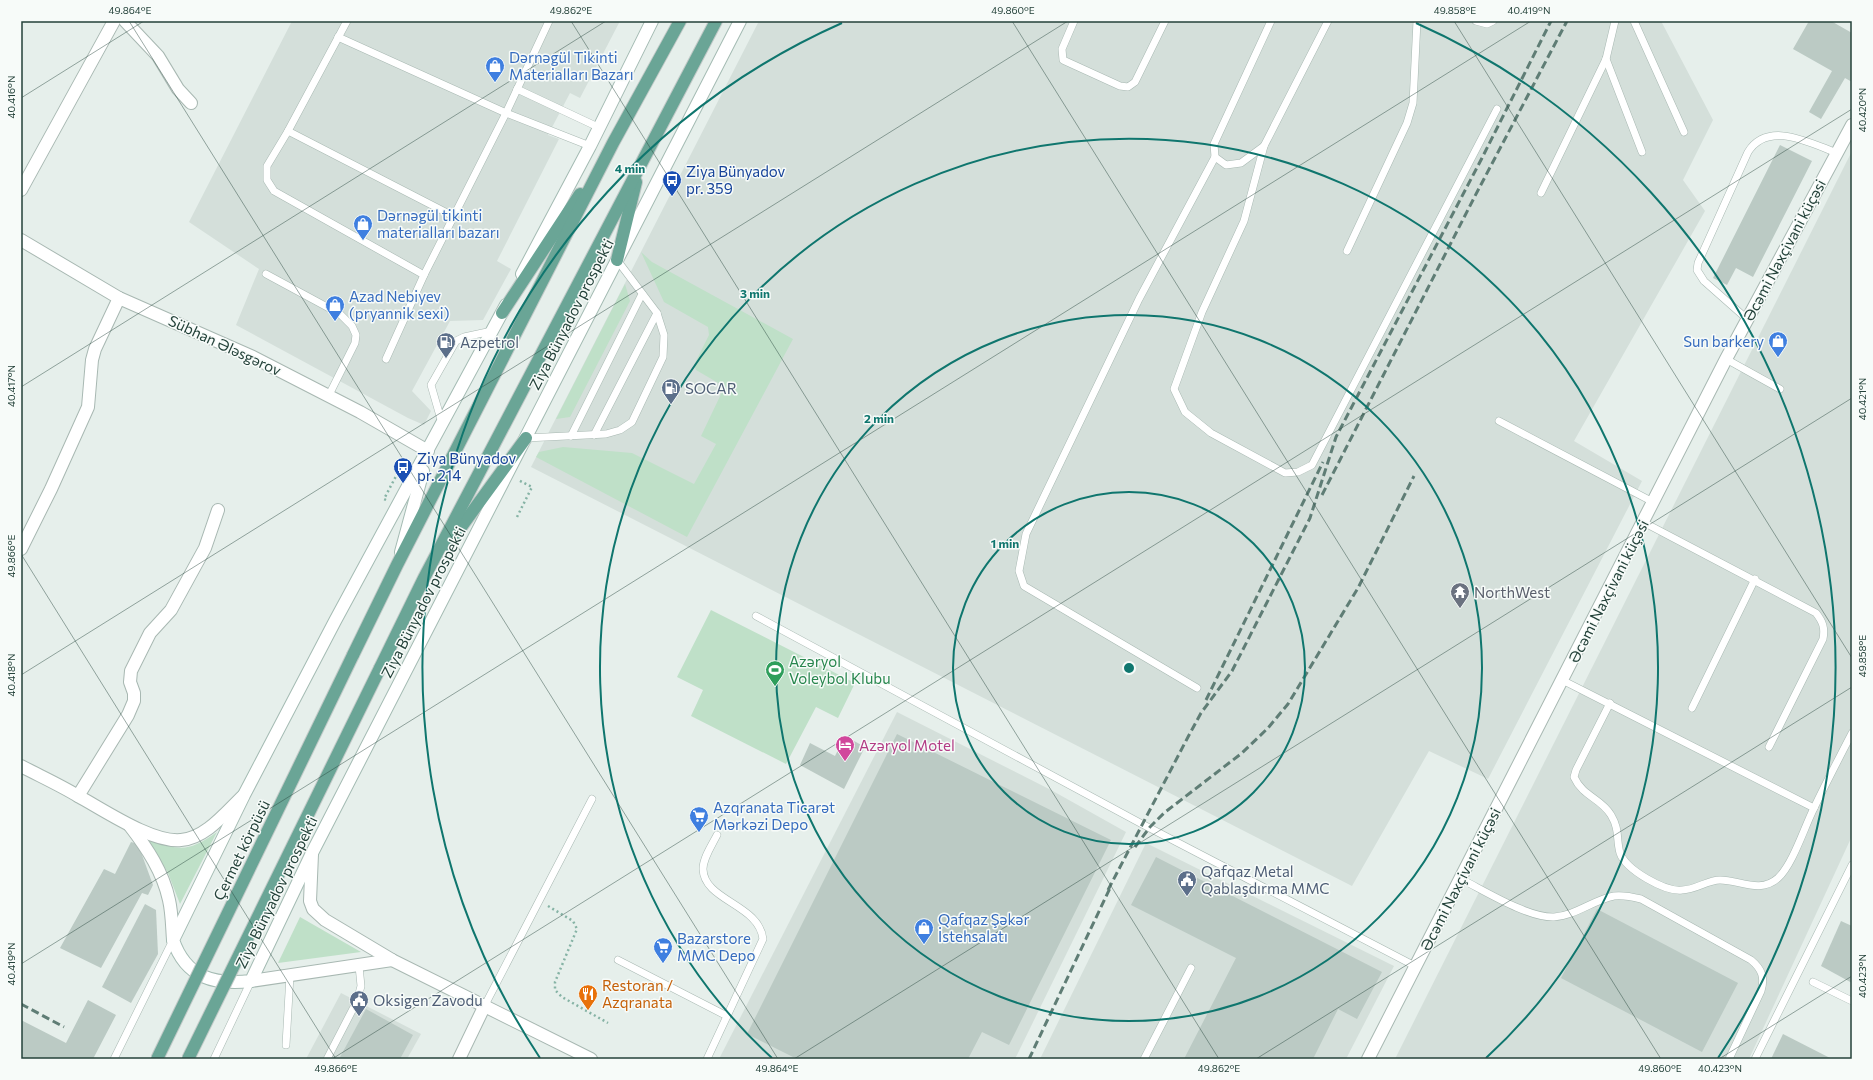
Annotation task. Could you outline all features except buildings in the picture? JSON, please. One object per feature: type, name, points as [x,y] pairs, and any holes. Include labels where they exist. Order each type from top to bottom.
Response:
[{"type":"main road","name":"Ziya Bünyadov prospekti","points":[[188,1059],[424,578],[716,21]]},
{"type":"main road","points":[[397,565],[613,143],[678,26]]},
{"type":"main road","points":[[502,313],[613,143]]},
{"type":"main road","points":[[617,260],[641,162]]},
{"type":"main road","points":[[424,578],[526,438]]},
{"type":"main road","name":"Çermet körpüsü","points":[[157,1059],[397,565]]},
{"type":"street","points":[[21,190],[114,21]]},
{"type":"street","points":[[125,21],[158,56],[178,89],[191,103]]},
{"type":"street","points":[[173,940],[244,795],[335,621],[502,313],[590,146],[598,127],[652,21]]},
{"type":"street","name":"Ziya Bünyadov prospekti","points":[[173,940],[184,962],[191,969],[206,978],[233,983],[251,980],[312,853],[740,21]]},
{"type":"street","name":"Əcəmi Naxçivani küçəsi","points":[[1368,1059],[1726,359],[1852,125]]},
{"type":"street","name":"Sübhan Ələsgərov","points":[[21,240],[119,298],[254,357],[329,395],[428,451]]},
{"type":"street","points":[[21,549],[51,489],[88,407],[92,360],[95,349],[119,298]]},
{"type":"street","points":[[397,565],[428,451]]},
{"type":"street","points":[[78,796],[128,715],[134,701],[134,693],[130,682],[130,672],[150,633],[171,610],[205,548],[218,510]]},
{"type":"street","points":[[21,766],[129,825],[166,839],[182,840],[196,836],[208,828],[244,795]]},
{"type":"street","points":[[129,825],[143,843],[161,874],[170,901],[173,940]]},
{"type":"street","points":[[312,853],[309,894],[313,909],[325,920],[392,960],[485,1005],[590,1059]]},
{"type":"street","points":[[251,980],[359,966],[392,960]]},
{"type":"street","points":[[459,1059],[485,1005]]},
{"type":"lane","points":[[346,21],[288,131],[267,166],[266,180],[274,191],[424,275]]},
{"type":"lane","points":[[386,359],[424,275],[506,113],[549,21]]},
{"type":"lane","points":[[1074,21],[1062,49],[1063,60],[1120,86],[1128,87],[1136,82],[1165,21]]},
{"type":"lane","points":[[1197,688],[1024,586],[1019,571],[1026,534],[1139,298],[1215,157],[1214,144],[1271,21]]},
{"type":"lane","points":[[1328,21],[1264,146],[1244,221],[1202,312],[1174,389],[1185,412],[1211,433],[1285,473],[1298,472],[1312,465],[1497,109]]},
{"type":"lane","points":[[1347,251],[1407,123],[1413,103],[1417,21]]},
{"type":"lane","points":[[1476,21],[1487,24],[1493,21]]},
{"type":"lane","points":[[1542,192],[1606,59],[1615,21]]},
{"type":"lane","points":[[1634,21],[1684,132]]},
{"type":"lane","points":[[338,37],[506,113],[590,146]]},
{"type":"lane","points":[[1606,59],[1642,152]]},
{"type":"lane","points":[[517,90],[598,127]]},
{"type":"lane","points":[[288,131],[453,216]]},
{"type":"lane","points":[[1747,319],[1704,281],[1697,270],[1698,263],[1748,152],[1752,146],[1762,138],[1777,135],[1793,136],[1837,152]]},
{"type":"lane","points":[[1215,157],[1226,164],[1241,163],[1264,146]]},
{"type":"lane","points":[[526,438],[594,434],[620,430],[632,422],[663,357],[664,335],[657,313],[617,260]]},
{"type":"lane","points":[[266,274],[340,314],[352,326],[356,335],[355,342],[329,395]]},
{"type":"lane","points":[[571,436],[642,294]]},
{"type":"lane","points":[[594,434],[657,313]]},
{"type":"lane","points":[[443,424],[431,385],[456,341],[464,337],[492,331]]},
{"type":"lane","points":[[1726,359],[1780,389]]},
{"type":"lane","points":[[1499,421],[1653,502]]},
{"type":"lane","points":[[1643,522],[1816,613],[1822,621],[1825,629],[1823,639],[1769,747]]},
{"type":"lane","points":[[1692,708],[1755,580]]},
{"type":"lane","points":[[756,616],[1135,820],[1415,966]]},
{"type":"lane","points":[[1562,680],[1610,703],[1814,808]]},
{"type":"lane","points":[[1610,703],[1576,770],[1574,777],[1583,792],[1601,802],[1615,821],[1620,852],[1625,862],[1631,868],[1671,890],[1683,890],[1720,880],[1752,886],[1764,886],[1777,879],[1786,869],[1814,808],[1852,733]]},
{"type":"lane","points":[[485,1005],[592,799]]},
{"type":"lane","points":[[708,1059],[763,939],[759,924],[753,917],[715,891],[705,877],[703,869],[705,861],[717,835]]},
{"type":"lane","points":[[1755,1059],[1852,865]]},
{"type":"lane","points":[[1461,879],[1528,912],[1542,916],[1554,917],[1572,913],[1614,896],[1629,896],[1641,899],[1752,960],[1758,965],[1764,982],[1761,992],[1729,1059]]},
{"type":"lane","points":[[114,1059],[173,940]]},
{"type":"lane","points":[[618,960],[727,1016]]},
{"type":"lane","points":[[327,1059],[357,1001],[360,986],[359,966]]},
{"type":"lane","points":[[1144,1059],[1191,968]]},
{"type":"lane","points":[[286,1045],[290,975]]},
{"type":"lane","points":[[214,1059],[251,980]]},
{"type":"lane","points":[[1813,982],[1852,1001]]},
{"type":"path","points":[[384,499],[405,459]]},
{"type":"path","points":[[517,517],[532,487]]},
{"type":"path","points":[[539,901],[573,921],[576,929],[555,982],[555,990],[562,997],[608,1023]]},
{"type":"shaded area","name":"Dərnəgül tikinti materialları bazarı","points":[[292,21],[620,21],[580,98],[570,93],[548,135],[559,139],[497,261],[511,269],[483,320],[450,321],[412,391],[431,411],[424,425],[408,418],[236,325],[259,269],[189,222]]},
{"type":"shaded area","points":[[759,21],[1661,21],[1713,120],[1683,180],[1705,211],[1574,441],[1642,481],[1488,779],[1429,751],[1352,886],[531,467]]},
{"type":"shaded area","points":[[1852,151],[1852,836],[1749,1059],[1395,1059]]},
{"type":"shaded area","name":"Qafqaz Şəkər İstehsalatı","points":[[897,712],[1051,790],[1126,832],[1015,1059],[719,1059]]},
{"type":"shaded area","name":"Qafqaz Metal Qablaşdırma MMC","points":[[1146,843],[1394,966],[1346,1059],[1040,1059]]},
{"type":"shaded area","name":"Oksigen Zavodu","points":[[341,993],[421,1034],[407,1059],[306,1059]]},
{"type":"green space","points":[[641,252],[652,262],[793,339],[687,537],[536,457],[539,452],[563,447],[632,453],[694,484],[716,444],[701,436],[722,392],[720,384],[696,370],[694,365],[709,335],[708,327],[664,302]]},
{"type":"green space","points":[[625,284],[630,301],[570,417],[556,419]]},
{"type":"green space","name":"Azəryol Voleybol Klubu","points":[[711,610],[855,683],[838,718],[816,707],[786,764],[691,716],[703,690],[677,677]]},
{"type":"green space","points":[[217,832],[180,904],[168,873],[148,840],[168,846],[184,848],[198,844]]},
{"type":"green space","points":[[300,917],[361,952],[278,963]]},
{"type":"railway","points":[[1108,890],[1201,713],[1232,671],[1310,518],[1336,437],[1482,158],[1551,21]]},
{"type":"railway","points":[[1322,495],[1475,196],[1567,21]]},
{"type":"railway","points":[[1206,700],[1323,462]]},
{"type":"railway","points":[[1135,847],[1150,827],[1164,813],[1242,753],[1268,728],[1288,704],[1358,588],[1414,476]]},
{"type":"railway","points":[[1029,1059],[1111,886]]},
{"type":"railway","points":[[21,1004],[64,1027]]},
{"type":"place","name":"Dərnəgül Tikinti Materialları Bazarı","points":[[495,83]]},
{"type":"place","name":"Ziya Bünyadov pr. 359","points":[[672,197]]},
{"type":"place","name":"Dərnəgül tikinti materialları bazarı","points":[[363,241]]},
{"type":"place","name":"Azad Nebiyev (pryannik sexi)","points":[[335,322]]},
{"type":"place","name":"Sun barkery","points":[[1778,358]]},
{"type":"place","name":"Azpetrol","points":[[446,359]]},
{"type":"place","name":"SOCAR","points":[[671,405]]},
{"type":"place","name":"Ziya Bünyadov pr. 214","points":[[403,484]]},
{"type":"place","name":"NorthWest","points":[[1460,609]]},
{"type":"place","name":"Azəryol Voleybol Klubu","points":[[775,687]]},
{"type":"place","name":"Azəryol Motel","points":[[845,762]]},
{"type":"place","name":"Azqranata Ticarət Mərkəzi Depo","points":[[699,833]]},
{"type":"place","name":"Qafqaz Metal Qablaşdırma MMC","points":[[1187,897]]},
{"type":"place","name":"Qafqaz Şəkər İstehsalatı","points":[[924,945]]},
{"type":"place","name":"Bazarstore MMC Depo","points":[[663,964]]},
{"type":"place","name":"Restoran / Azqranata","points":[[588,1011]]},
{"type":"place","name":"Oksigen Zavodu","points":[[359,1017]]}]
